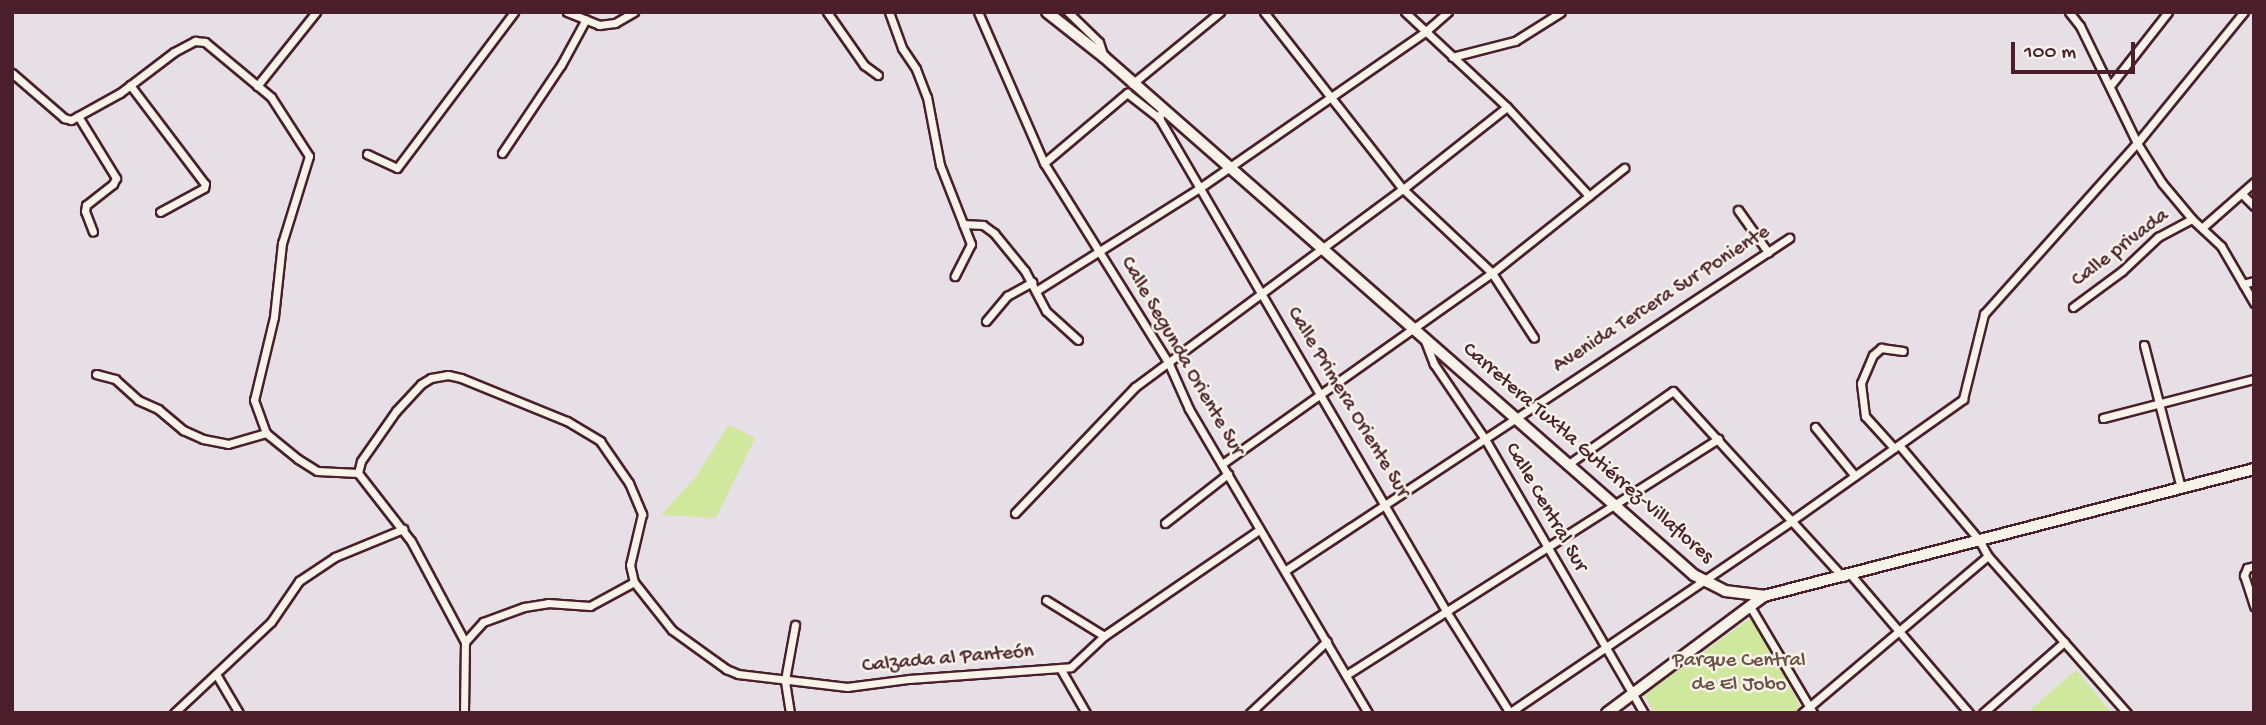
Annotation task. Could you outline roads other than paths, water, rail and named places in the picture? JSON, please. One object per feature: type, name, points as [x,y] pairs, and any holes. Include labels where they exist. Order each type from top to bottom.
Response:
[{"type":"main road","name":"Carretera Tuxtla Gutiérrez-Villaflores","points":[[1047,12],[1104,57],[1130,89],[1320,248],[1615,506],[1703,580],[1725,591],[1764,596],[2253,469]]},
{"type":"street","points":[[257,86],[316,12]]},
{"type":"street","points":[[367,154],[397,168],[514,12]]},
{"type":"street","points":[[567,12],[598,24],[615,23],[634,12]]},
{"type":"street","points":[[827,12],[864,65],[878,75]]},
{"type":"street","points":[[889,12],[902,48],[916,69],[927,97],[940,165],[971,244],[955,276]]},
{"type":"street","name":"Calle Segunda Oriente Sur","points":[[978,12],[1044,163],[1169,364],[1180,392],[1368,713]]},
{"type":"street","points":[[1068,12],[1099,42],[1104,57]]},
{"type":"street","points":[[1044,163],[1220,12]]},
{"type":"street","points":[[1264,12],[1403,189],[1492,274],[1534,338]]},
{"type":"street","points":[[1405,12],[1507,107],[1589,196]]},
{"type":"street","points":[[1036,291],[1228,169],[1426,31],[1448,12]]},
{"type":"street","points":[[1452,57],[1515,41],[1562,12]]},
{"type":"street","points":[[2069,12],[2080,26],[2137,142],[2162,183],[2192,219],[2221,246],[2254,303]]},
{"type":"street","points":[[2110,86],[2168,12]]},
{"type":"street","points":[[1510,713],[1791,522],[1963,399],[1984,314],[2137,142],[2244,12]]},
{"type":"street","points":[[502,153],[561,65],[586,19]]},
{"type":"street","points":[[12,73],[64,118],[71,120],[130,85],[174,52],[195,41],[205,42],[271,97],[309,156],[282,243],[274,317],[254,400],[266,433],[317,471],[358,473],[403,529],[465,642],[464,713]]},
{"type":"street","points":[[130,85],[205,184],[204,188],[160,212]]},
{"type":"street","points":[[1015,513],[1135,387],[1403,189],[1507,107]]},
{"type":"street","name":"Calle Primera Oriente Sur","points":[[1161,114],[1446,611],[1510,713]]},
{"type":"street","points":[[78,116],[116,178],[113,184],[86,205],[85,211],[93,232]]},
{"type":"street","points":[[1222,464],[1492,274],[1624,168]]},
{"type":"street","points":[[2203,227],[2254,182]]},
{"type":"street","points":[[2242,194],[2254,206]]},
{"type":"street","points":[[1738,210],[1768,252]]},
{"type":"street","name":"Calle privada","points":[[2073,307],[2122,271],[2158,237],[2192,219]]},
{"type":"street","points":[[963,224],[983,225],[994,233],[1032,282],[1046,311],[1078,340]]},
{"type":"street","name":"Avenida Tercera Sur Poniente","points":[[1286,570],[1789,238]]},
{"type":"street","points":[[2243,284],[2254,281]]},
{"type":"street","points":[[986,321],[1007,296],[1032,282]]},
{"type":"street","name":"Calle Central Sur","points":[[1425,340],[1446,381],[1485,439],[1644,713]]},
{"type":"street","points":[[2144,345],[2181,488]]},
{"type":"street","points":[[1903,351],[1881,348],[1866,367],[1861,383],[1865,416],[1897,447],[1979,540],[1988,556],[2127,713]]},
{"type":"street","points":[[1446,381],[1462,373]]},
{"type":"street","points":[[96,374],[115,379],[138,400],[158,409],[183,430],[203,439],[228,444],[266,433]]},
{"type":"street","points":[[358,473],[361,461],[374,440],[421,384],[448,375],[473,381],[567,421],[600,441],[629,483],[642,514],[630,565],[634,582],[590,606],[548,603],[500,615],[482,622],[465,642]]},
{"type":"street","points":[[2103,418],[2254,379]]},
{"type":"street","points":[[1567,465],[1674,391],[1791,522],[1847,576],[1898,631],[1969,713]]},
{"type":"street","points":[[1815,427],[1855,476]]},
{"type":"street","points":[[1346,675],[1718,439]]},
{"type":"street","points":[[1164,523],[1228,474]]},
{"type":"street","points":[[174,713],[271,622],[299,581],[346,552],[403,529]]},
{"type":"street","name":"Calzada al Panteón","points":[[634,582],[647,603],[672,629],[726,669],[738,674],[846,687],[909,679],[1070,667],[1104,636],[1259,530]]},
{"type":"street","points":[[1802,713],[1811,710],[1898,631],[1988,556]]},
{"type":"street","points":[[2254,566],[2247,568],[2244,575],[2254,606]]},
{"type":"street","points":[[1607,713],[1764,596]]},
{"type":"street","points":[[1046,600],[1104,636]]},
{"type":"street","points":[[1751,608],[1811,710]]},
{"type":"street","points":[[790,713],[785,680],[795,625]]},
{"type":"street","points":[[1250,713],[1327,641]]},
{"type":"street","points":[[1983,713],[2064,642]]},
{"type":"street","points":[[1060,668],[1086,713]]},
{"type":"street","points":[[216,674],[239,713]]},
{"type":"park label","name":"Parque Central de El Jobo","points":[[1739,674]]}]
